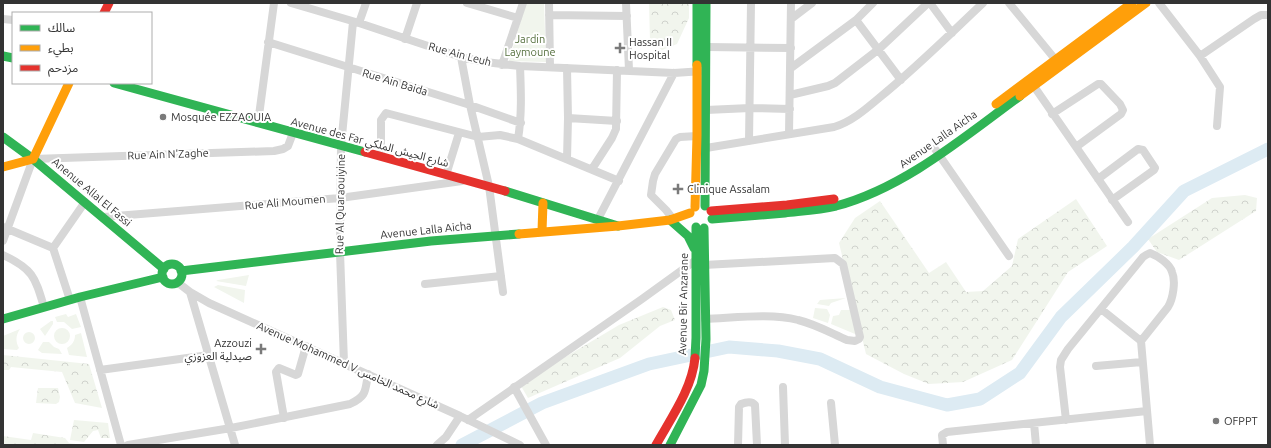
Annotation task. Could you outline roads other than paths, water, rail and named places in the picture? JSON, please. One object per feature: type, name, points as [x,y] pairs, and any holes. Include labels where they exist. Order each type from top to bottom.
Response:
[{"type":"street","points":[[104,12],[109,3]]},
{"type":"street","points":[[258,122],[274,3]]},
{"type":"street","name":"Rue Ain Leuh","points":[[291,3],[461,57],[502,65],[674,73],[702,71]]},
{"type":"street","name":"Rue Al Quaraouiyine","points":[[344,363],[340,252],[341,146],[349,67],[356,23],[366,3]]},
{"type":"street","points":[[405,39],[417,3]]},
{"type":"street","points":[[467,3],[518,18]]},
{"type":"street","points":[[502,65],[522,3]]},
{"type":"street","points":[[549,3],[550,68]]},
{"type":"street","points":[[626,3],[629,70]]},
{"type":"street","name":"Avenue Bir Anzarane","points":[[697,3],[706,110],[706,148],[710,212]]},
{"type":"street","name":"Avenue Bir Anzarane","points":[[656,445],[688,387],[694,366],[696,338],[695,219],[702,71],[707,47],[706,3]]},
{"type":"street","points":[[749,141],[749,47],[751,3]]},
{"type":"street","points":[[789,134],[791,3]]},
{"type":"street","points":[[791,20],[812,3]]},
{"type":"street","points":[[791,68],[856,20],[873,3]]},
{"type":"street","points":[[790,95],[836,83],[879,49],[929,3],[952,33]]},
{"type":"street","points":[[706,148],[834,128],[843,124],[865,109],[901,80],[983,3]]},
{"type":"street","points":[[1009,3],[1058,63]]},
{"type":"street","name":"Avenue Lalla Aicha","points":[[181,271],[431,241],[618,226],[673,219],[695,219],[700,205],[710,212],[823,201],[844,196],[890,178],[937,152],[1058,63],[1146,3]]},
{"type":"street","points":[[1159,3],[1200,56],[1220,87],[1217,126]]},
{"type":"street","name":"Avenue Lalla Aicha","points":[[1058,63],[1128,4]]},
{"type":"street","points":[[549,15],[627,16]]},
{"type":"street","points":[[1200,56],[1254,19],[1261,15],[1268,15]]},
{"type":"street","points":[[856,20],[901,80]]},
{"type":"street","name":"Rue Ain Baida","points":[[268,42],[470,105],[521,123]]},
{"type":"street","points":[[707,47],[791,48]]},
{"type":"street","points":[[461,57],[470,105],[489,186],[503,292]]},
{"type":"street","points":[[518,139],[521,123],[522,99],[520,66]]},
{"type":"street","points":[[567,68],[567,159]]},
{"type":"street","points":[[592,169],[614,136],[617,121],[617,70]]},
{"type":"street","points":[[598,219],[674,73]]},
{"type":"street","points":[[1031,83],[1128,222]]},
{"type":"street","points":[[3,240],[5,228],[33,158],[69,84]]},
{"type":"street","name":"Avenue des Far شارع الجيش الملكي","points":[[118,84],[381,156],[466,181],[489,186],[618,226]]},
{"type":"street","points":[[1052,114],[1098,84],[1101,84],[1120,104],[1123,110],[1121,114],[1076,147]]},
{"type":"street","points":[[706,110],[750,108],[790,109]]},
{"type":"street","points":[[381,156],[381,125],[382,118],[386,113],[478,137],[503,135],[518,139],[619,181]]},
{"type":"street","points":[[568,118],[617,121]]},
{"type":"street","name":"Rue Ain N'Zaghe","points":[[33,158],[274,151],[288,146],[293,133]]},
{"type":"street","points":[[446,175],[459,133]]},
{"type":"street","points":[[470,421],[514,387],[683,270],[696,258],[692,243],[688,236],[651,195],[654,177],[676,139],[680,137],[698,136]]},
{"type":"street","name":"Anenue Allal El Fassi","points":[[3,137],[33,158],[103,217],[163,273]]},
{"type":"street","points":[[1098,178],[1138,149],[1143,150],[1153,163],[1155,168],[1154,170],[1112,200]]},
{"type":"street","points":[[937,152],[1009,256]]},
{"type":"street","points":[[3,167],[33,158]]},
{"type":"street","name":"Rue Ali Moumen","points":[[103,217],[340,198],[466,181]]},
{"type":"street","points":[[53,248],[85,202]]},
{"type":"street","points":[[542,231],[544,203]]},
{"type":"street","points":[[695,219],[709,225],[710,212]]},
{"type":"street","name":"Avenue Bir Anzarane","points":[[670,445],[701,385],[705,361],[706,318],[704,265],[695,219]]},
{"type":"street","points":[[5,228],[53,248],[70,300]]},
{"type":"street","points":[[1066,420],[1060,367],[1061,360],[1068,349],[1146,255],[1153,254],[1167,264],[1173,275],[1172,302],[1140,341],[1150,445]]},
{"type":"street","points":[[3,255],[20,263],[34,278],[44,307]]},
{"type":"street","points":[[704,265],[835,258],[843,264],[860,337],[855,341],[847,340],[795,319],[771,317],[706,318]]},
{"type":"street","points":[[3,319],[163,273],[171,264],[175,265],[181,271],[180,279],[173,284],[169,283],[163,273]]},
{"type":"street","points":[[683,270],[696,278]]},
{"type":"street","points":[[425,284],[501,276]]},
{"type":"street","name":"Avenue Mohammed V شارع محمد الخامس","points":[[177,282],[190,292],[209,303],[344,363],[520,445]]},
{"type":"street","points":[[190,292],[235,445]]},
{"type":"street","points":[[80,297],[121,445]]},
{"type":"street","points":[[1101,309],[1140,341]]},
{"type":"street","points":[[284,418],[276,372],[279,368],[296,375],[298,374],[306,346]]},
{"type":"street","points":[[100,370],[209,355]]},
{"type":"street","points":[[1096,366],[1142,362]]},
{"type":"street","points":[[128,445],[231,428],[350,404],[361,398],[364,393],[368,374]]},
{"type":"street","points":[[514,387],[546,445]]},
{"type":"street","points":[[783,387],[785,445]]},
{"type":"street","points":[[738,445],[739,407],[741,404],[748,402],[753,403],[756,408],[757,445]]},
{"type":"street","points":[[831,403],[835,445]]},
{"type":"street","points":[[943,445],[942,435],[947,432],[1147,411]]},
{"type":"street","points":[[437,445],[446,437],[460,416]]},
{"type":"street","points":[[1034,423],[1036,445]]},
{"type":"waterway","points":[[462,445],[542,403],[649,364],[729,347],[778,351],[820,359],[880,387],[947,405],[980,399],[1020,373],[1061,317],[1133,247],[1184,191],[1268,149]]},
{"type":"place","name":"Hassan II Hospital","points":[[620,48]]},
{"type":"place","name":"Mosquée EZZAOUIA","points":[[163,117]]},
{"type":"place","name":"Clinique Assalam","points":[[678,189]]},
{"type":"place","name":"Azzouzi صيدلية العزوزي","points":[[261,349]]},
{"type":"place","name":"OFPPT","points":[[1216,421]]},
{"type":"park label","name":"Jardin Laymoune","points":[[530,45]]}]
